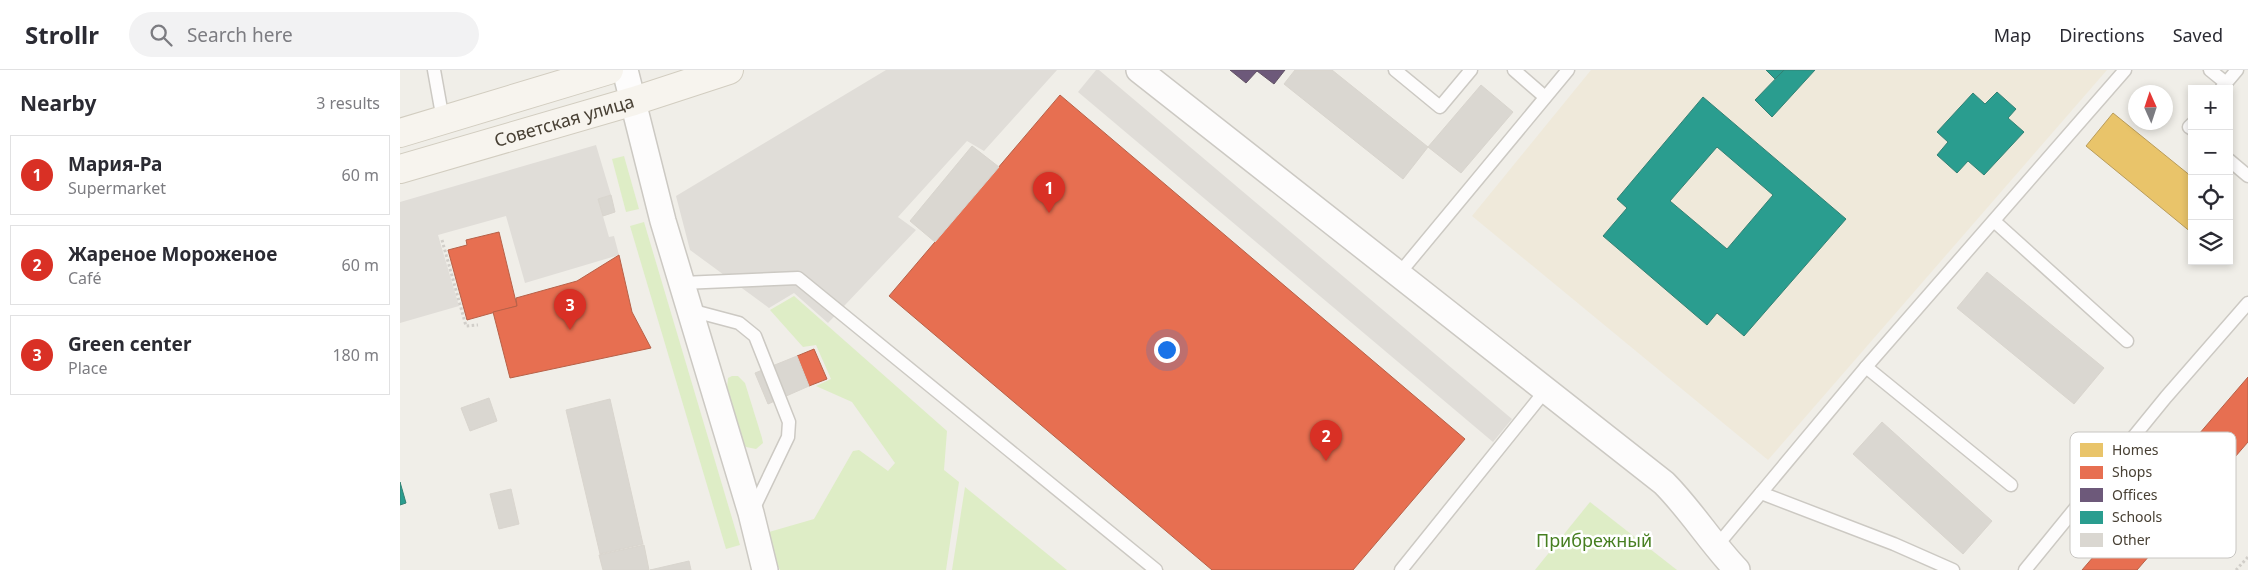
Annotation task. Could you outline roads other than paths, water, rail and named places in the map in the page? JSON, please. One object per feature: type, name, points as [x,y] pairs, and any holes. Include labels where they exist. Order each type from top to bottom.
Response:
[{"type":"main road","name":"Советская улица","points":[[400,132],[444,120],[576,74],[608,70]]},
{"type":"main road","name":"Советская улица","points":[[400,170],[634,101],[729,70]]},
{"type":"main road","points":[[444,120],[454,154]]},
{"type":"street","points":[[625,70],[663,222],[751,513],[765,570]]},
{"type":"street","points":[[1139,70],[1664,483],[1683,502],[1715,548],[1737,570]]},
{"type":"lane","points":[[434,70],[444,120]]},
{"type":"lane","points":[[1395,70],[1440,107],[1471,70]]},
{"type":"lane","points":[[1514,70],[1546,97]]},
{"type":"lane","points":[[1398,275],[1568,70]]},
{"type":"lane","points":[[1715,548],[1866,367],[2125,70]]},
{"type":"lane","points":[[2210,70],[2223,85]]},
{"type":"lane","points":[[2225,85],[2237,70]]},
{"type":"lane","points":[[2233,163],[2248,176]]},
{"type":"lane","points":[[1994,221],[2127,341]]},
{"type":"lane","points":[[682,283],[798,278],[1156,570]]},
{"type":"lane","points":[[2137,432],[2248,303]]},
{"type":"lane","points":[[690,310],[739,323],[755,336],[789,422],[788,437],[751,513]]},
{"type":"lane","points":[[1866,367],[2011,484]]},
{"type":"lane","points":[[1401,570],[1545,391]]},
{"type":"lane","points":[[1762,493],[1894,544],[1953,570]]},
{"type":"lane","points":[[2025,570],[2070,515]]},
{"type":"place","name":"Мария-Ра","points":[[1049,213]]},
{"type":"place","name":"Green center","points":[[570,330]]},
{"type":"place","name":"Жареное Мороженое","points":[[1326,461]]},
{"type":"park label","name":"Прибрежный","points":[[1594,541]]}]
